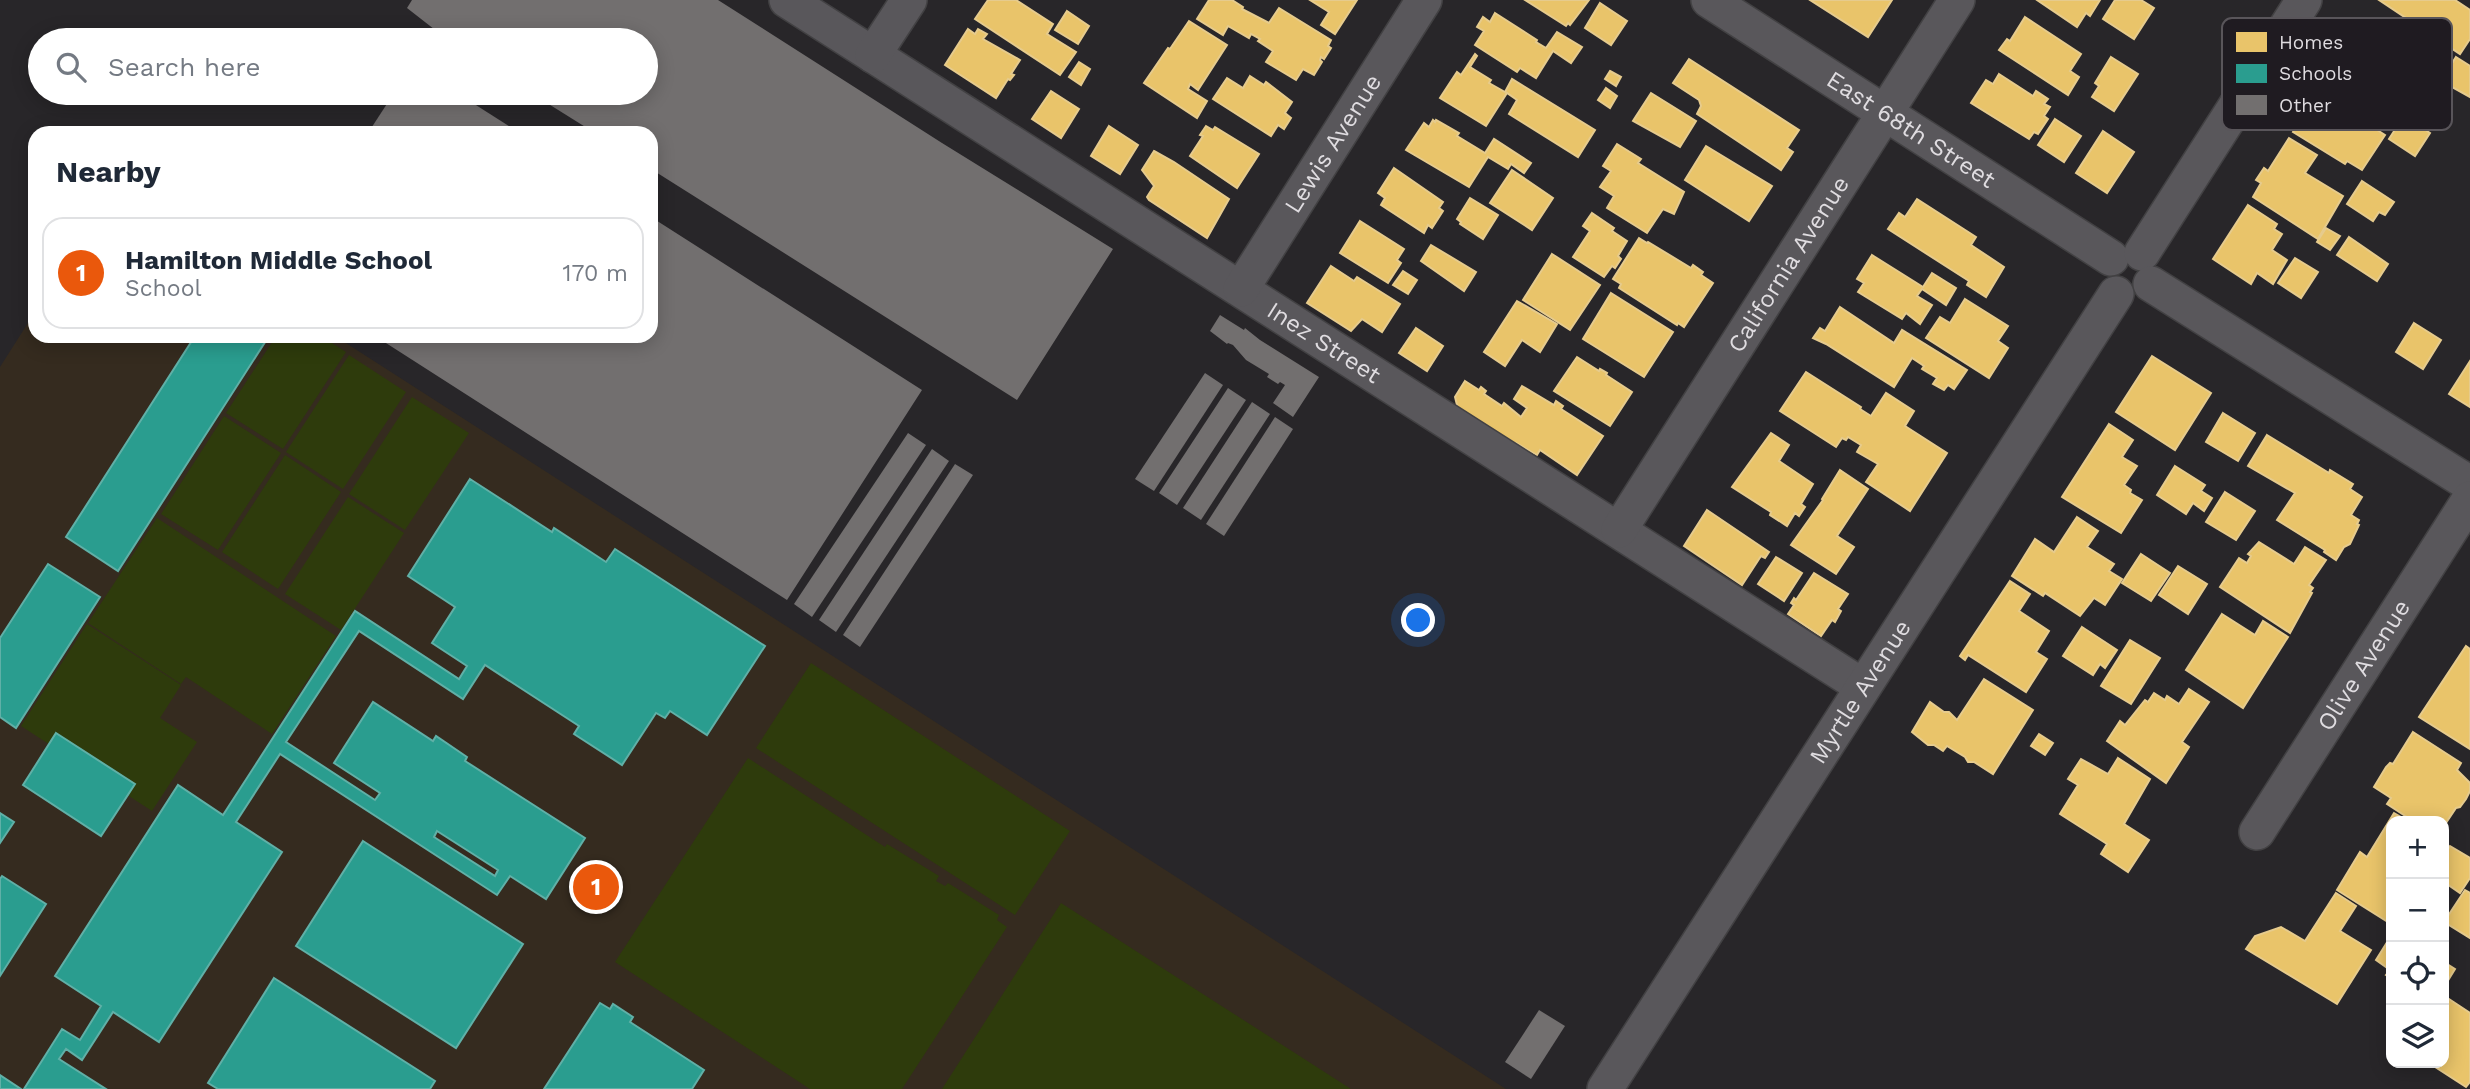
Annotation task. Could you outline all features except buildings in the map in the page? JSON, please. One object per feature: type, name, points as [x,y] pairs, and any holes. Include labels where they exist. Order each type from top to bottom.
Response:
[{"type":"street","name":"Inez Street","points":[[787,0],[1862,686]]},
{"type":"street","points":[[873,55],[909,0]]},
{"type":"street","name":"Lewis Avenue","points":[[1241,289],[1424,0]]},
{"type":"street","name":"East 68th Street","points":[[1709,0],[1885,113],[2135,265],[2470,484]]},
{"type":"street","name":"California Avenue","points":[[1619,530],[1957,0]]},
{"type":"street","points":[[2293,18],[2304,0]]},
{"type":"street","points":[[2135,265],[2222,129]]},
{"type":"street","name":"Myrtle Avenue","points":[[1605,1089],[2116,294],[2106,281],[2107,265],[2135,265]]},
{"type":"street","name":"Olive Avenue","points":[[2257,832],[2470,499]]},
{"type":"shaded area","points":[[28,323],[28,343],[346,343],[1506,1089],[0,1089],[0,367]]},
{"type":"green space","points":[[271,343],[332,343],[346,352],[283,449],[226,413]]},
{"type":"green space","points":[[349,355],[406,392],[343,489],[286,452]]},
{"type":"green space","points":[[412,397],[469,433],[405,530],[349,494]]},
{"type":"green space","points":[[224,416],[281,453],[218,550],[161,514]]},
{"type":"green space","points":[[285,455],[341,492],[278,589],[222,552]]},
{"type":"green space","points":[[348,497],[404,533],[341,630],[285,594]]},
{"type":"green space","points":[[157,518],[336,636],[272,734],[186,677],[181,684],[88,623]]},
{"type":"green space","points":[[87,624],[181,685],[160,718],[197,742],[152,811],[21,726]]},
{"type":"green space","points":[[811,663],[1070,831],[1015,915],[756,748]]},
{"type":"green space","points":[[748,758],[885,847],[887,844],[939,876],[936,881],[945,886],[948,883],[999,915],[997,920],[1007,927],[902,1089],[810,1089],[615,962]]},
{"type":"green space","points":[[1061,903],[1351,1089],[942,1089]]},
{"type":"place","name":"Hamilton Middle School","points":[[596,887]]}]
